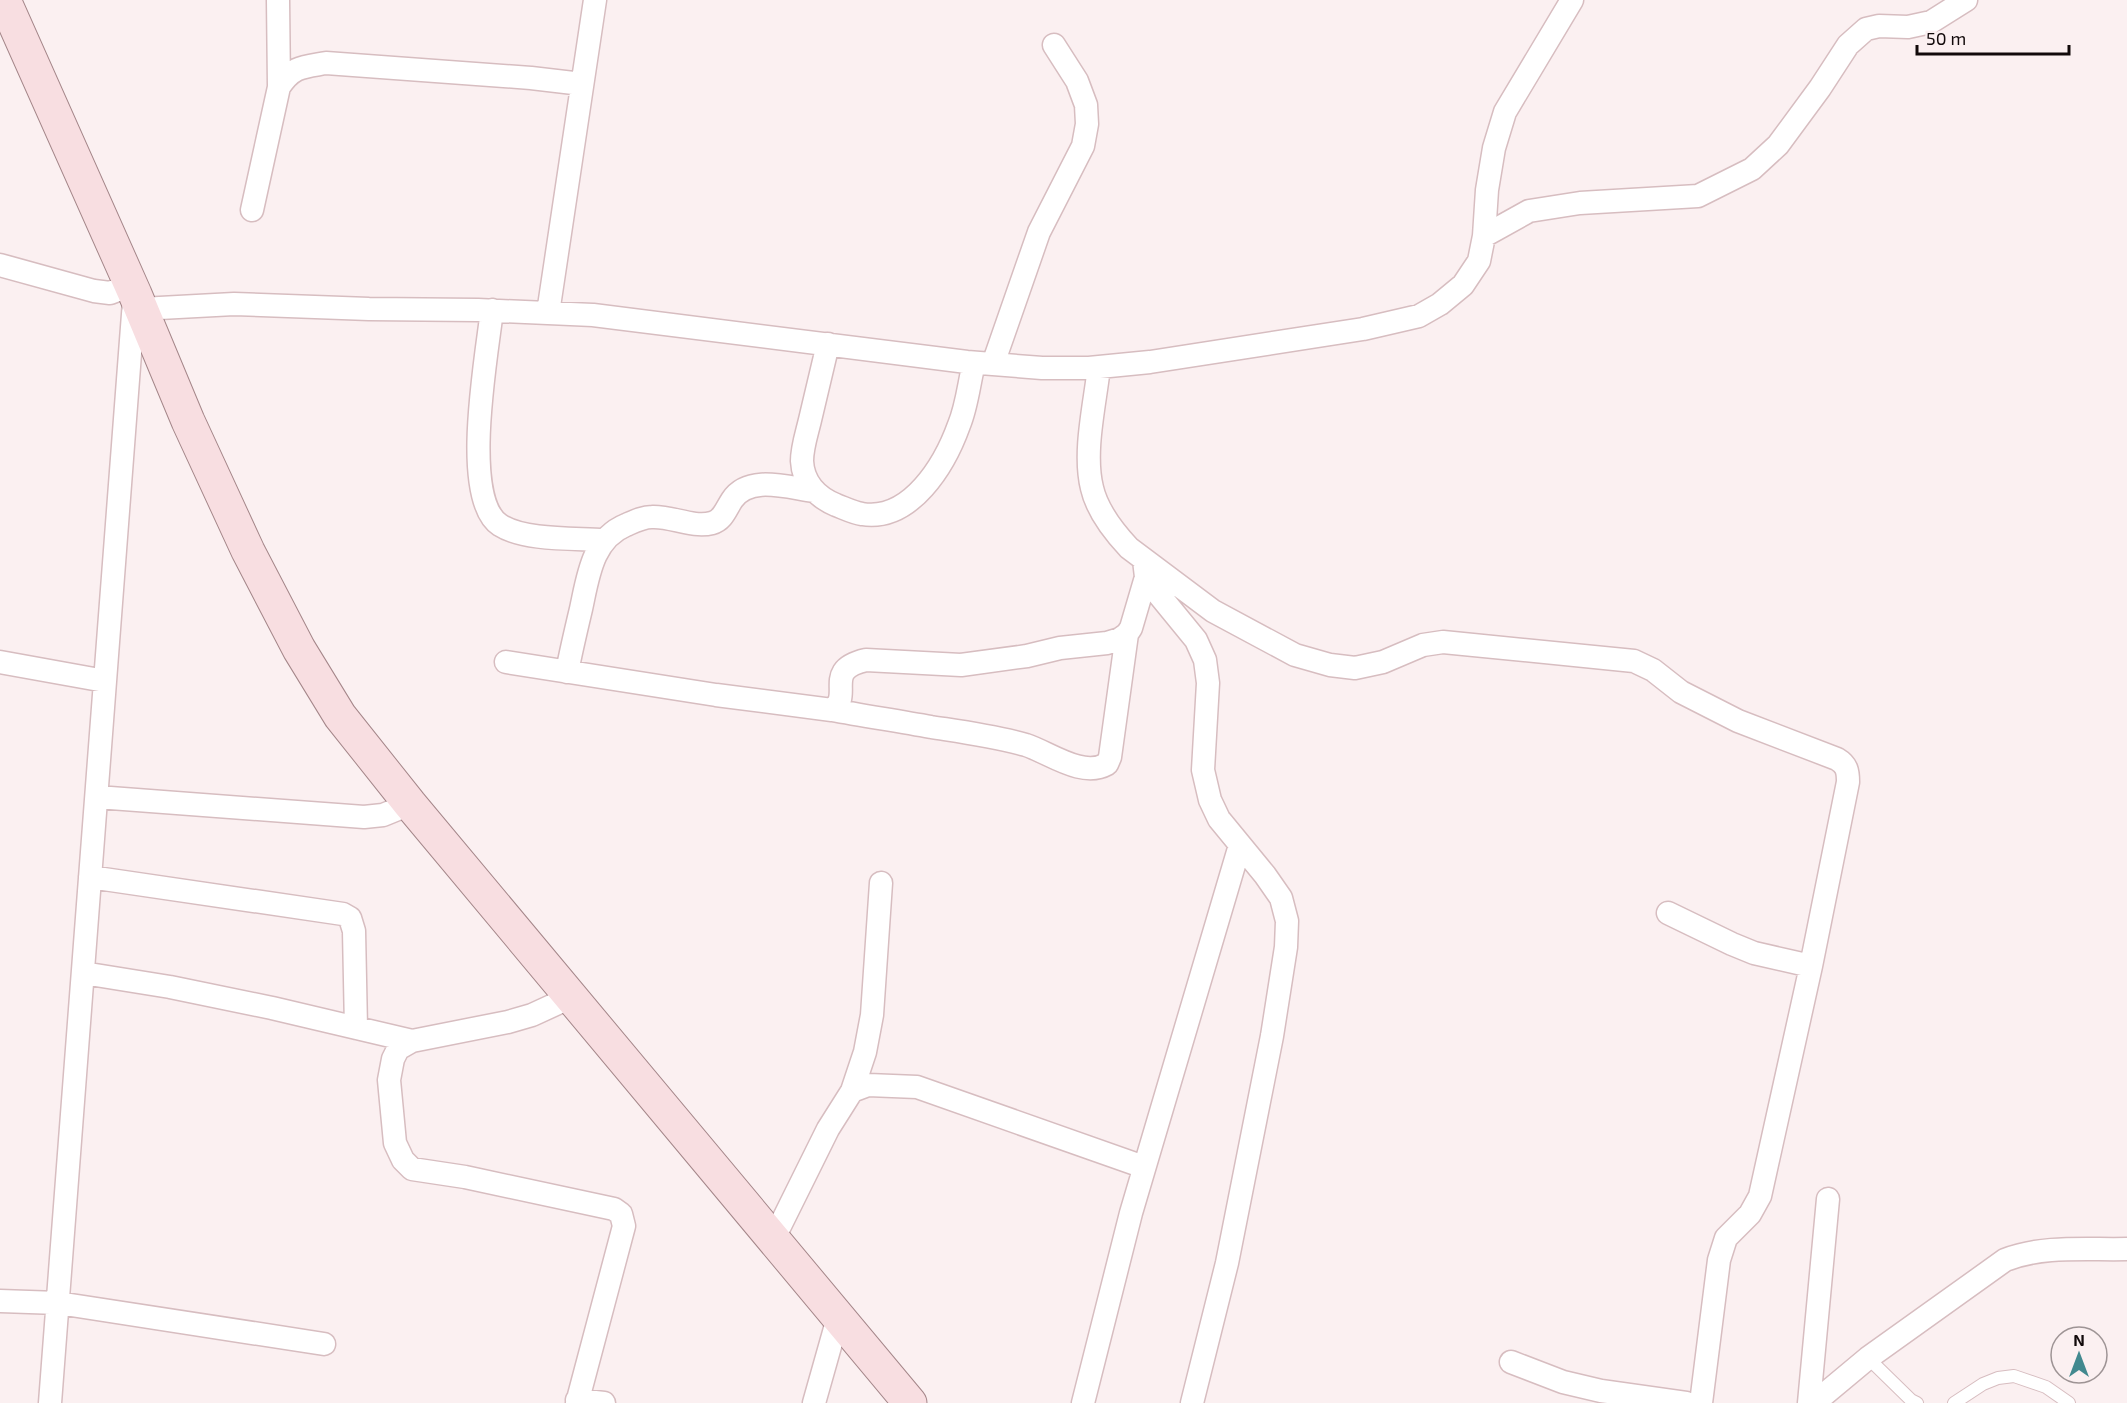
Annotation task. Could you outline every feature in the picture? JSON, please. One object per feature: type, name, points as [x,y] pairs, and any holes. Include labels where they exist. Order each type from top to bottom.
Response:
[{"type":"main road","points":[[4,0],[188,421],[248,551],[299,649],[340,716],[410,804],[910,1403]]},
{"type":"street","points":[[252,210],[279,87],[278,0]]},
{"type":"street","points":[[548,313],[595,0]]},
{"type":"street","points":[[0,266],[94,291],[135,296],[234,304],[369,309],[492,310],[604,316],[984,363],[1042,368],[1099,367],[1150,362],[1339,332],[1419,316],[1440,304],[1463,285],[1479,261],[1494,148],[1505,112],[1572,0]]},
{"type":"street","points":[[1484,236],[1529,211],[1580,202],[1698,196],[1752,170],[1778,145],[1848,45],[1866,29],[1880,26],[1908,27],[1931,22],[1966,0]]},
{"type":"street","points":[[828,344],[802,459],[805,477],[814,491],[828,502],[862,514],[883,514],[902,507],[914,497],[941,466],[1039,231],[1083,146],[1088,124],[1086,105],[1077,81],[1054,45]]},
{"type":"street","points":[[279,87],[288,73],[304,66],[326,63],[531,78],[582,84]]},
{"type":"street","points":[[50,1403],[135,296]]},
{"type":"street","points":[[492,310],[477,449],[479,475],[486,508],[498,525],[519,533],[604,540]]},
{"type":"street","points":[[1099,367],[1090,439],[1092,489],[1103,513],[1119,537],[1145,568],[1175,616],[1196,640],[1205,660],[1208,683],[1203,770],[1210,800],[1219,819],[1281,898],[1287,921],[1286,947],[1272,1036],[1227,1263],[1192,1403]]},
{"type":"street","points":[[567,672],[590,564],[604,540],[615,530],[640,519],[653,517],[701,524],[712,523],[722,518],[734,496],[742,490],[761,484],[814,491]]},
{"type":"street","points":[[506,663],[989,735],[1029,746],[1078,766],[1100,768],[1107,764],[1110,757],[1127,634],[1131,628],[1145,568]]},
{"type":"street","points":[[1145,568],[1213,611],[1295,655],[1330,665],[1355,668],[1383,663],[1423,645],[1443,642],[1634,661],[1653,670],[1681,692],[1728,716],[1845,764],[1848,782],[1811,966],[1760,1196],[1750,1214],[1726,1238],[1719,1260],[1701,1403]]},
{"type":"street","points":[[832,710],[838,705],[842,675],[845,668],[852,663],[866,660],[961,664],[1107,643],[1127,634]]},
{"type":"street","points":[[0,662],[105,681]]},
{"type":"street","points":[[97,797],[364,817],[383,815],[410,804]]},
{"type":"street","points":[[1083,1403],[1144,1167],[1240,845]]},
{"type":"street","points":[[90,877],[343,914],[350,918],[354,931],[356,1028]]},
{"type":"street","points":[[774,1238],[828,1129],[852,1091],[865,1052],[872,1015],[881,883]]},
{"type":"street","points":[[1668,913],[1754,953],[1811,966]]},
{"type":"street","points":[[83,973],[170,987],[412,1041]]},
{"type":"street","points":[[571,997],[532,1015],[508,1022],[412,1041],[398,1049],[393,1059],[389,1080],[395,1143],[403,1160],[412,1169],[591,1204],[614,1209],[621,1214],[624,1226],[577,1401],[604,1403]]},
{"type":"street","points":[[852,1091],[868,1085],[917,1087],[1144,1167]]},
{"type":"street","points":[[1809,1403],[1828,1199]]},
{"type":"street","points":[[1814,1403],[1868,1358],[2012,1257],[2041,1251],[2127,1249]]},
{"type":"street","points":[[0,1300],[58,1303],[324,1344]]},
{"type":"street","points":[[814,1403],[838,1318]]},
{"type":"street","points":[[1511,1362],[1563,1382],[1601,1391],[1686,1403]]},
{"type":"lane","points":[[1868,1358],[1911,1400],[1917,1403]]},
{"type":"lane","points":[[1954,1403],[1983,1384],[1998,1378],[2014,1376],[2046,1387],[2069,1403]]}]
